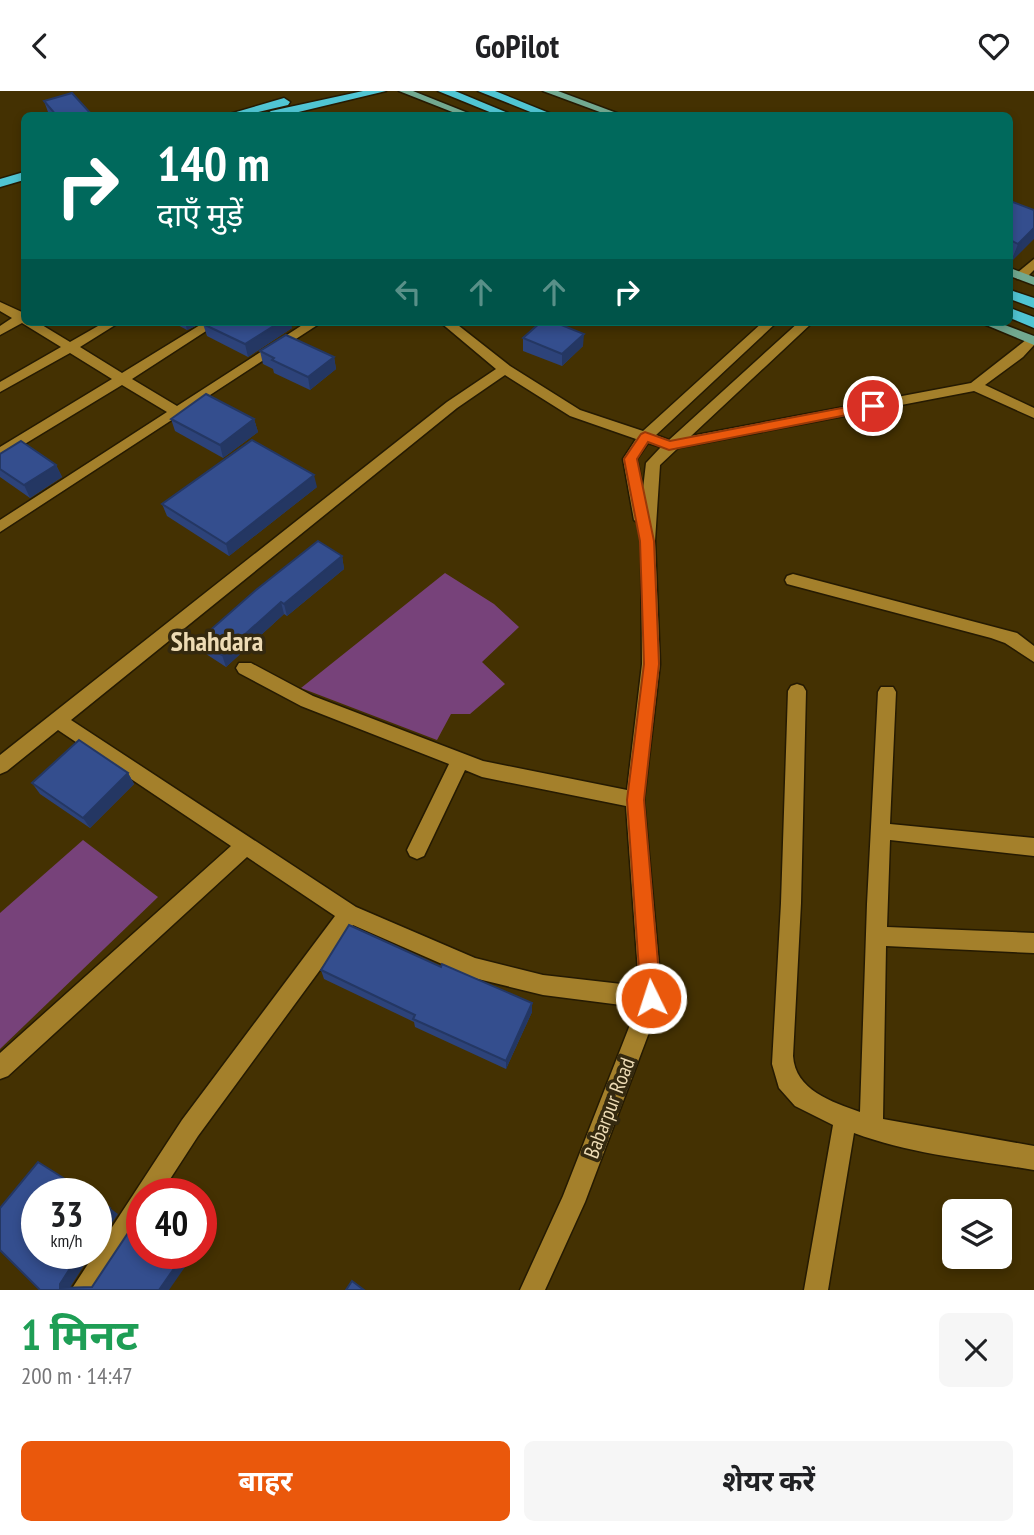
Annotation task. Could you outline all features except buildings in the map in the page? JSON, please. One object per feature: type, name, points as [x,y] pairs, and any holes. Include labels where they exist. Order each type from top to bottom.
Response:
[{"type":"highway","points":[[244,112],[327,91]]},
{"type":"highway","points":[[299,112],[380,91]]},
{"type":"highway","points":[[444,91],[499,112]]},
{"type":"highway","points":[[484,91],[540,112]]},
{"type":"highway","points":[[0,183],[21,177]]},
{"type":"highway","points":[[0,193],[21,187]]},
{"type":"highway","points":[[1013,295],[1034,303]]},
{"type":"highway","points":[[1013,314],[1034,323]]},
{"type":"main road","points":[[404,91],[460,112]]},
{"type":"main road","points":[[548,91],[609,112]]},
{"type":"main road","points":[[581,102],[593,112]]},
{"type":"main road","points":[[995,326],[1033,341]]},
{"type":"street","points":[[1022,277],[1034,263]]},
{"type":"street","points":[[0,306],[21,318]]},
{"type":"street","points":[[0,331],[21,322]]},
{"type":"street","points":[[35,326],[176,411]]},
{"type":"street","points":[[0,388],[107,326]]},
{"type":"street","points":[[0,454],[207,326]]},
{"type":"street","points":[[0,527],[310,326]]},
{"type":"street","points":[[451,326],[505,369],[575,413],[669,446],[975,386],[1033,341]]},
{"type":"street","name":"Babarpur Road","points":[[647,541],[630,459],[645,437],[767,326]]},
{"type":"street","name":"Babarpur Road","points":[[532,1290],[573,1202],[651,998],[635,800],[652,664],[647,541],[653,463],[803,326]]},
{"type":"street","points":[[0,766],[452,405],[505,369]]},
{"type":"street","points":[[975,386],[1034,413]]},
{"type":"street","points":[[793,580],[993,632],[1011,638],[1034,655]]},
{"type":"street","points":[[245,668],[307,701],[482,769],[635,800]]},
{"type":"street","points":[[797,691],[791,903],[782,1065],[787,1080],[803,1099],[825,1113],[871,1128],[1034,1158]]},
{"type":"street","points":[[871,1128],[887,692]]},
{"type":"street","points":[[57,720],[349,914],[474,968],[543,985],[651,998]]},
{"type":"street","points":[[417,850],[460,761]]},
{"type":"street","points":[[880,831],[1034,847]]},
{"type":"street","points":[[0,1068],[247,844]]},
{"type":"street","points":[[156,1178],[190,1128],[349,914]]},
{"type":"street","points":[[876,936],[1034,943]]},
{"type":"street","points":[[816,1290],[845,1119]]},
{"type":"street","points":[[83,1290],[126,1225]]},
{"type":"shaded area","points":[[445,573],[494,604],[519,627],[482,662],[505,684],[470,714],[451,714],[437,740],[301,688]]},
{"type":"shaded area","points":[[83,840],[158,897],[0,1049],[0,913]]},
{"type":"district","name":"Shahdara","points":[[217,640]]},
{"type":"route","points":[[651,998],[635,800],[652,664],[647,541],[630,459],[645,437],[669,446],[873,406]]}]
